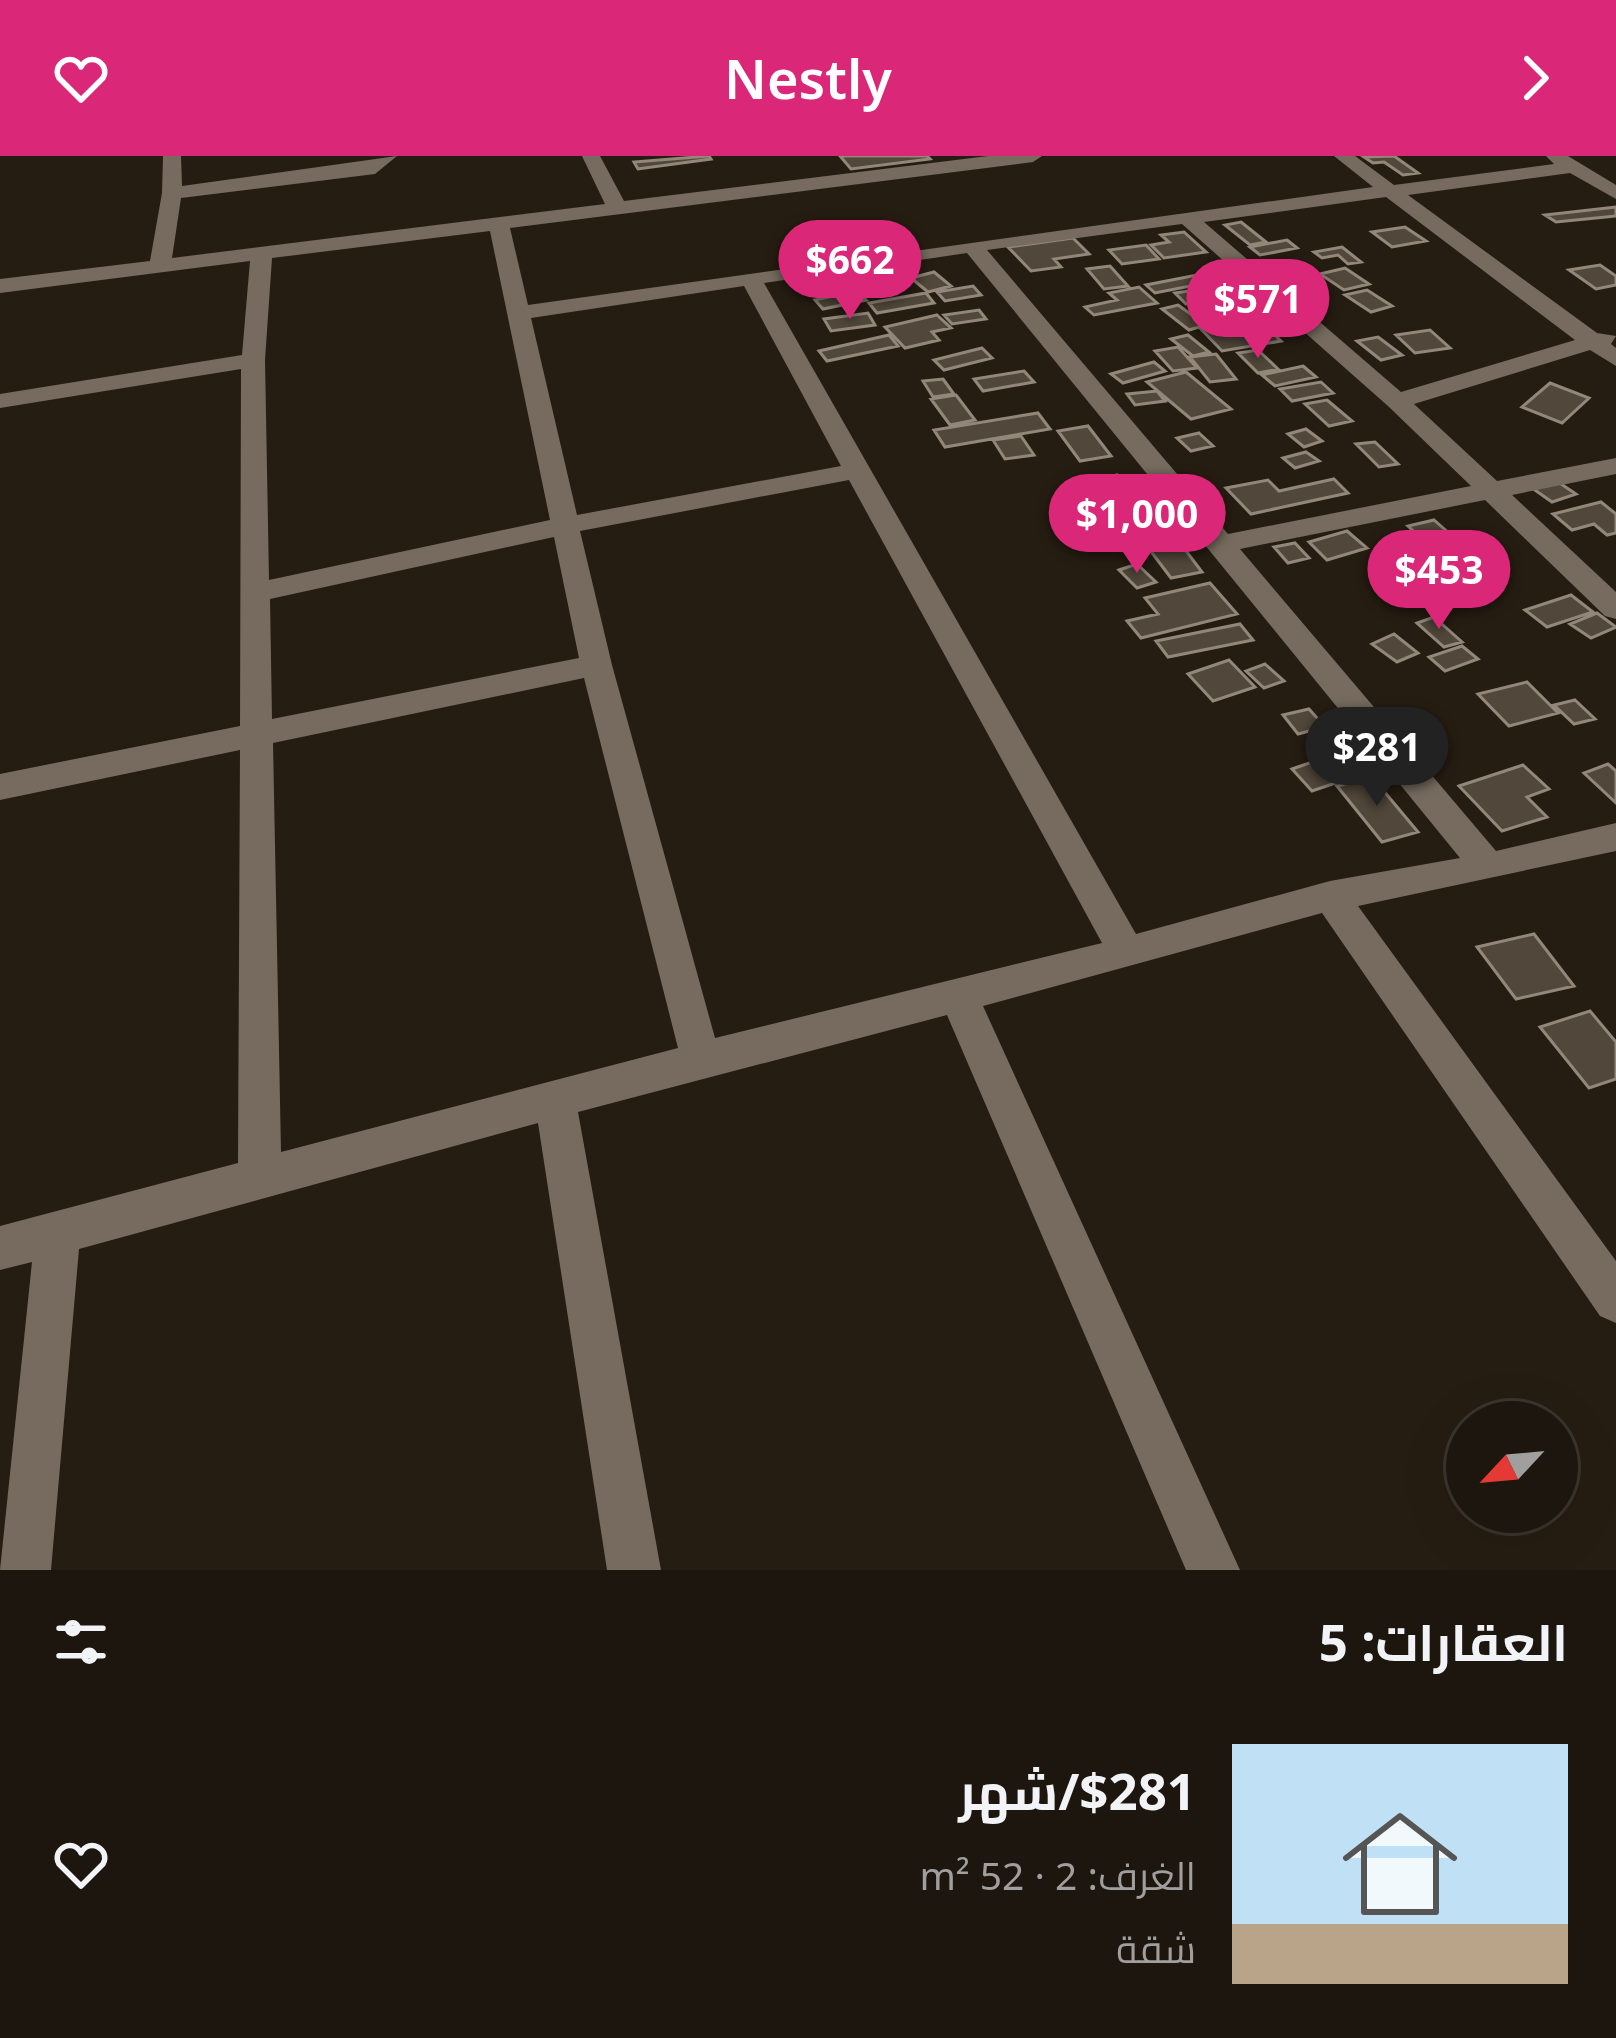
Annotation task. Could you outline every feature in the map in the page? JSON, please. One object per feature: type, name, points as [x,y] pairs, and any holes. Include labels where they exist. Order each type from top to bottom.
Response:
[{"type":"street","points":[[160,265],[172,193],[172,156]]},
{"type":"street","points":[[172,193],[375,168],[388,156]]},
{"type":"street","points":[[591,156],[617,208]]},
{"type":"street","points":[[813,156],[832,183]]},
{"type":"street","points":[[0,286],[1031,156]]},
{"type":"street","points":[[1343,156],[1604,339],[1616,359]]},
{"type":"street","points":[[520,313],[1390,191],[1564,162],[1616,193]]},
{"type":"street","points":[[1187,218],[1397,400],[1616,609]]},
{"type":"street","points":[[498,222],[596,665],[701,1060]]},
{"type":"street","points":[[972,246],[1488,868]]},
{"type":"street","points":[[260,1180],[253,360],[262,251]]},
{"type":"street","points":[[750,278],[1127,953]]},
{"type":"street","points":[[1397,400],[1604,339]]},
{"type":"street","points":[[0,401],[253,360]]},
{"type":"street","points":[[1218,545],[1616,466]]},
{"type":"street","points":[[257,592],[568,524],[856,471]]},
{"type":"street","points":[[0,788],[596,665]]},
{"type":"street","points":[[0,1248],[1330,896],[1488,868],[1616,837]]},
{"type":"street","points":[[1330,896],[1616,1300]]},
{"type":"street","points":[[959,997],[1213,1570]]},
{"type":"street","points":[[555,1098],[634,1570]]},
{"type":"street","points":[[24,1570],[58,1233]]},
{"type":"building","points":[[840,156],[927,156],[930,159],[851,169]]},
{"type":"building","points":[[1394,156],[1418,173],[1403,175],[1384,162],[1373,163],[1364,157]]},
{"type":"building","points":[[711,159],[638,169],[634,162]]},
{"type":"building","points":[[1616,207],[1616,216],[1556,222],[1545,215]]},
{"type":"building","points":[[1241,222],[1266,242],[1250,245],[1225,225]]},
{"type":"building","points":[[1405,227],[1426,241],[1392,247],[1372,232]]},
{"type":"building","points":[[1184,232],[1206,252],[1164,258],[1151,245],[1169,242],[1161,235]]},
{"type":"building","points":[[1073,238],[1089,254],[1054,259],[1061,267],[1031,271],[1008,247]]},
{"type":"building","points":[[1287,240],[1297,248],[1260,255],[1250,247]]},
{"type":"building","points":[[1146,245],[1159,259],[1122,264],[1109,250]]},
{"type":"building","points":[[1342,247],[1361,262],[1348,264],[1338,255],[1322,258],[1314,252]]},
{"type":"building","points":[[1600,265],[1616,276],[1616,285],[1596,289],[1569,270]]},
{"type":"building","points":[[1110,266],[1128,286],[1104,289],[1087,269]]},
{"type":"building","points":[[1345,268],[1369,284],[1344,290],[1320,274]]},
{"type":"building","points":[[934,272],[951,286],[928,292],[911,278]]},
{"type":"building","points":[[1202,274],[1211,282],[1155,293],[1146,285]]},
{"type":"building","points":[[973,286],[981,295],[945,301],[937,292]]},
{"type":"building","points":[[1139,287],[1157,303],[1094,315],[1085,307],[1117,300],[1109,293]]},
{"type":"building","points":[[1216,287],[1227,298],[1186,304],[1175,293]]},
{"type":"building","points":[[1367,290],[1392,306],[1371,312],[1345,295]]},
{"type":"building","points":[[857,291],[866,300],[823,309],[815,300]]},
{"type":"building","points":[[926,293],[934,303],[877,313],[869,303]]},
{"type":"building","points":[[1178,305],[1206,325],[1189,330],[1162,309]]},
{"type":"building","points":[[979,310],[986,319],[952,324],[944,315]]},
{"type":"building","points":[[868,313],[875,325],[831,331],[824,319]]},
{"type":"building","points":[[937,315],[951,328],[932,332],[939,340],[905,348],[885,327]]},
{"type":"building","points":[[1259,320],[1281,341],[1222,351],[1201,329]]},
{"type":"building","points":[[1430,330],[1450,348],[1415,353],[1396,335]]},
{"type":"building","points":[[889,335],[898,346],[827,361],[819,351]]},
{"type":"building","points":[[1188,335],[1209,352],[1193,356],[1171,339]]},
{"type":"building","points":[[1378,337],[1402,355],[1381,360],[1357,341]]},
{"type":"building","points":[[1178,347],[1197,368],[1173,371],[1155,351]]},
{"type":"building","points":[[982,348],[992,358],[944,370],[934,360]]},
{"type":"building","points":[[1258,350],[1278,369],[1258,373],[1238,353]]},
{"type":"building","points":[[1216,354],[1236,379],[1210,382],[1190,357]]},
{"type":"building","points":[[1154,362],[1165,371],[1123,383],[1111,374]]},
{"type":"building","points":[[1303,366],[1316,377],[1275,386],[1262,375]]},
{"type":"building","points":[[1024,371],[1034,382],[983,391],[974,379]]},
{"type":"building","points":[[1186,372],[1231,409],[1191,419],[1147,382]]},
{"type":"building","points":[[943,379],[954,394],[933,397],[923,381]]},
{"type":"building","points":[[1321,382],[1333,393],[1292,401],[1280,389]]},
{"type":"building","points":[[1550,383],[1589,398],[1562,423],[1522,407]]},
{"type":"building","points":[[1157,391],[1165,401],[1135,405],[1127,394]]},
{"type":"building","points":[[956,395],[975,420],[950,425],[931,399]]},
{"type":"building","points":[[1327,400],[1352,421],[1329,426],[1305,404]]},
{"type":"building","points":[[1038,413],[1050,429],[945,447],[934,430]]},
{"type":"building","points":[[1088,426],[1111,456],[1080,461],[1058,431]]},
{"type":"building","points":[[1306,429],[1322,441],[1304,447],[1288,434]]},
{"type":"building","points":[[1199,433],[1213,446],[1191,451],[1177,438]]},
{"type":"building","points":[[1021,436],[1034,455],[1005,459],[993,440]]},
{"type":"building","points":[[1375,442],[1398,464],[1379,467],[1356,444]]},
{"type":"building","points":[[1306,452],[1319,461],[1295,468],[1283,458]]},
{"type":"building","points":[[1117,475],[1139,502],[1114,507],[1093,480]]},
{"type":"building","points":[[1334,479],[1348,493],[1251,514],[1226,488],[1268,480],[1279,491]]},
{"type":"building","points":[[1555,480],[1576,494],[1552,502],[1532,488]]},
{"type":"building","points":[[1601,502],[1616,514],[1616,533],[1607,535],[1594,524],[1572,530],[1553,514]]},
{"type":"building","points":[[1150,503],[1202,572],[1171,578],[1119,509]]},
{"type":"building","points":[[1434,520],[1451,535],[1424,541],[1408,526]]},
{"type":"building","points":[[1347,531],[1367,548],[1327,560],[1309,542]]},
{"type":"building","points":[[1295,543],[1309,558],[1288,563],[1274,547]]},
{"type":"building","points":[[1137,564],[1156,582],[1137,588],[1119,570]]},
{"type":"building","points":[[1210,583],[1237,614],[1141,638],[1127,621],[1158,614],[1145,598]]},
{"type":"building","points":[[1571,595],[1593,612],[1547,627],[1525,610]]},
{"type":"building","points":[[1597,613],[1616,627],[1591,638],[1570,624]]},
{"type":"building","points":[[1434,617],[1462,642],[1444,647],[1417,623]]},
{"type":"building","points":[[1240,624],[1253,640],[1168,657],[1156,641]]},
{"type":"building","points":[[1394,634],[1418,653],[1397,662],[1372,644]]},
{"type":"building","points":[[1462,646],[1478,659],[1445,671],[1429,657]]},
{"type":"building","points":[[1229,660],[1255,687],[1213,701],[1188,674]]},
{"type":"building","points":[[1265,664],[1284,681],[1264,688],[1246,671]]},
{"type":"building","points":[[1527,682],[1558,713],[1509,726],[1478,694]]},
{"type":"building","points":[[1575,700],[1595,719],[1574,724],[1554,705]]},
{"type":"building","points":[[1309,709],[1325,727],[1298,734],[1283,715]]},
{"type":"building","points":[[1344,751],[1365,773],[1312,791],[1292,769]]},
{"type":"building","points":[[1608,764],[1616,771],[1616,803],[1584,773]]},
{"type":"building","points":[[1523,765],[1549,789],[1527,797],[1547,817],[1502,831],[1459,786]]},
{"type":"building","points":[[1372,777],[1418,832],[1382,842],[1337,786]]},
{"type":"building","points":[[1534,934],[1574,986],[1516,999],[1477,947]]},
{"type":"building","points":[[1590,1011],[1616,1042],[1616,1079],[1589,1088],[1540,1027]]}]
